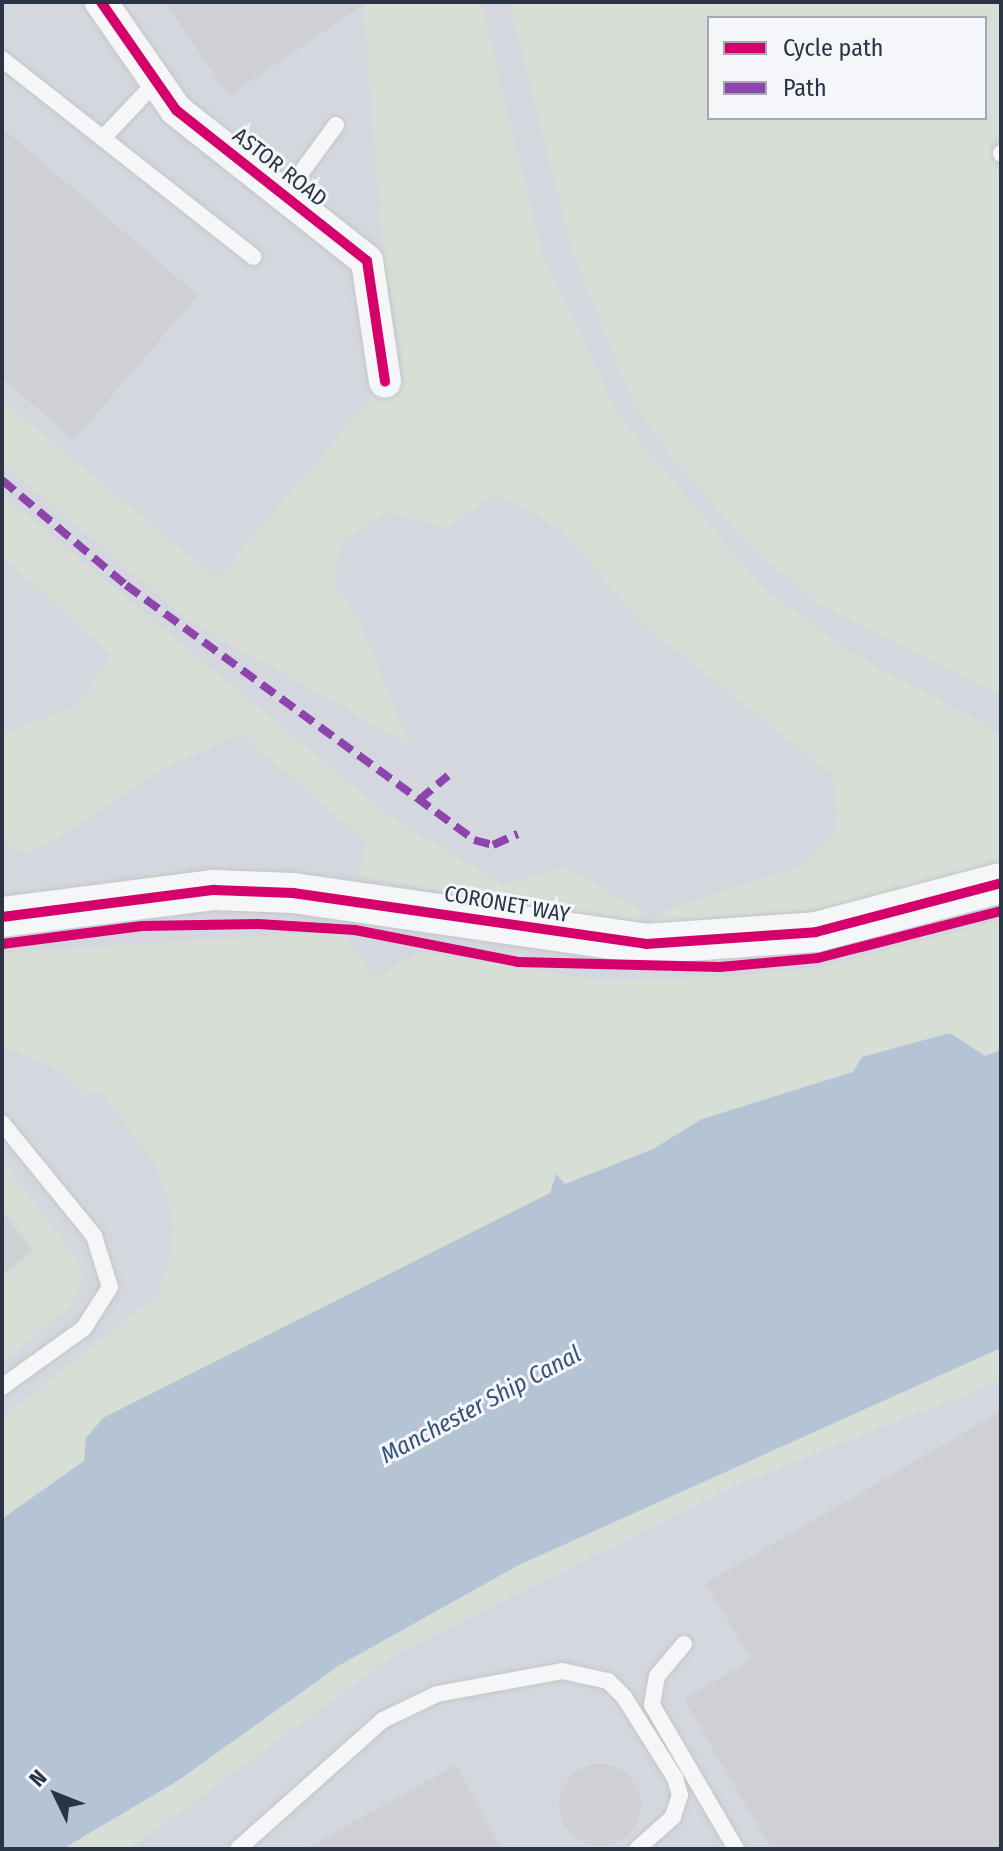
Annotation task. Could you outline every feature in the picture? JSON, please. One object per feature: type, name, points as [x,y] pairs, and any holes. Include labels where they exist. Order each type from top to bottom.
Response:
[{"type":"street","name":"ASTOR ROAD","points":[[101,2],[176,110],[367,261],[385,382]]},
{"type":"street","name":"CORONET WAY","points":[[2,917],[214,890],[293,893],[646,944],[816,932],[1001,883]]},
{"type":"lane","points":[[2,59],[254,257]]},
{"type":"lane","points":[[103,138],[156,82]]},
{"type":"lane","points":[[284,196],[336,125]]},
{"type":"lane","points":[[2,1123],[94,1236],[110,1287],[84,1328],[2,1387]]},
{"type":"lane","points":[[684,1644],[657,1676],[652,1705],[736,1849]]},
{"type":"lane","points":[[238,1849],[383,1720],[437,1694],[562,1671],[608,1681],[624,1697],[675,1778],[680,1795],[673,1817],[637,1849]]},
{"type":"shaded area","points":[[2,2],[1001,2],[1001,1050],[2,1519]]},
{"type":"shaded area","points":[[363,2],[481,2],[543,256],[620,417],[761,586],[850,652],[1001,733],[1001,864],[860,905],[648,924],[670,908],[801,866],[836,829],[833,775],[645,626],[560,529],[496,493],[447,528],[387,512],[341,542],[335,583],[360,622],[409,744],[191,622],[2,463],[2,400],[217,579],[403,360],[384,262]]},
{"type":"shaded area","points":[[509,2],[1001,2],[1001,136],[988,141],[1001,179],[1001,694],[822,607],[751,547],[674,460],[633,403],[572,250]]},
{"type":"shaded area","points":[[2,495],[393,819],[502,884],[567,867],[644,913],[634,924],[358,876],[366,842],[240,733],[157,773],[59,838],[27,853],[12,848],[2,837],[2,734],[76,706],[112,655],[2,556]]},
{"type":"shaded area","points":[[1001,920],[1001,1050],[985,1056],[950,1033],[862,1057],[853,1072],[702,1119],[653,1149],[565,1184],[556,1175],[551,1193],[86,1438],[84,1460],[2,1519],[2,1418],[158,1294],[173,1247],[169,1203],[155,1164],[101,1092],[85,1096],[57,1068],[2,1047],[2,953],[343,931],[373,978],[422,952],[600,980],[714,977],[819,968]]},
{"type":"shaded area","points":[[2,1160],[77,1259],[83,1278],[71,1306],[2,1363],[2,1277],[36,1250],[2,1206]]},
{"type":"shaded area","points":[[1001,1348],[1001,1380],[735,1485],[394,1655],[128,1849],[63,1849],[179,1780],[340,1665],[519,1565]]},
{"type":"shaded area","points":[[1001,1380],[1001,1849],[128,1849],[394,1655],[735,1485]]},
{"type":"water","name":"Manchester Ship Canal","points":[[950,1033],[985,1056],[1001,1050],[1001,1348],[519,1565],[340,1665],[179,1780],[63,1849],[2,1849],[2,1519],[84,1461],[86,1438],[103,1418],[550,1193],[556,1174],[565,1184],[653,1149],[702,1119],[853,1072],[862,1057]]},
{"type":"building","points":[[165,2],[367,2],[229,96]]},
{"type":"building","points":[[2,128],[198,295],[74,440],[2,378]]},
{"type":"building","points":[[2,1212],[32,1251],[2,1274]]},
{"type":"building","points":[[1001,1411],[1001,1849],[771,1849],[684,1699],[751,1660],[706,1583]]},
{"type":"building","points":[[600,1764],[616,1767],[629,1776],[638,1789],[641,1805],[638,1821],[629,1834],[616,1843],[600,1846],[584,1843],[571,1834],[562,1821],[559,1805],[562,1789],[571,1776],[584,1767]]},
{"type":"building","points":[[456,1765],[502,1849],[305,1849]]},
{"type":"marked path","points":[[2,480],[126,585],[474,840],[493,845],[518,834]]},
{"type":"marked path","points":[[419,800],[448,776]]},
{"type":"cycle path","points":[[101,2],[176,110],[367,261],[385,382]]},
{"type":"cycle path","points":[[2,917],[214,890],[293,893],[646,944],[816,932],[1001,883]]},
{"type":"cycle path","points":[[2,944],[142,926],[258,924],[355,930],[518,962],[720,967],[818,958],[1001,911]]}]
